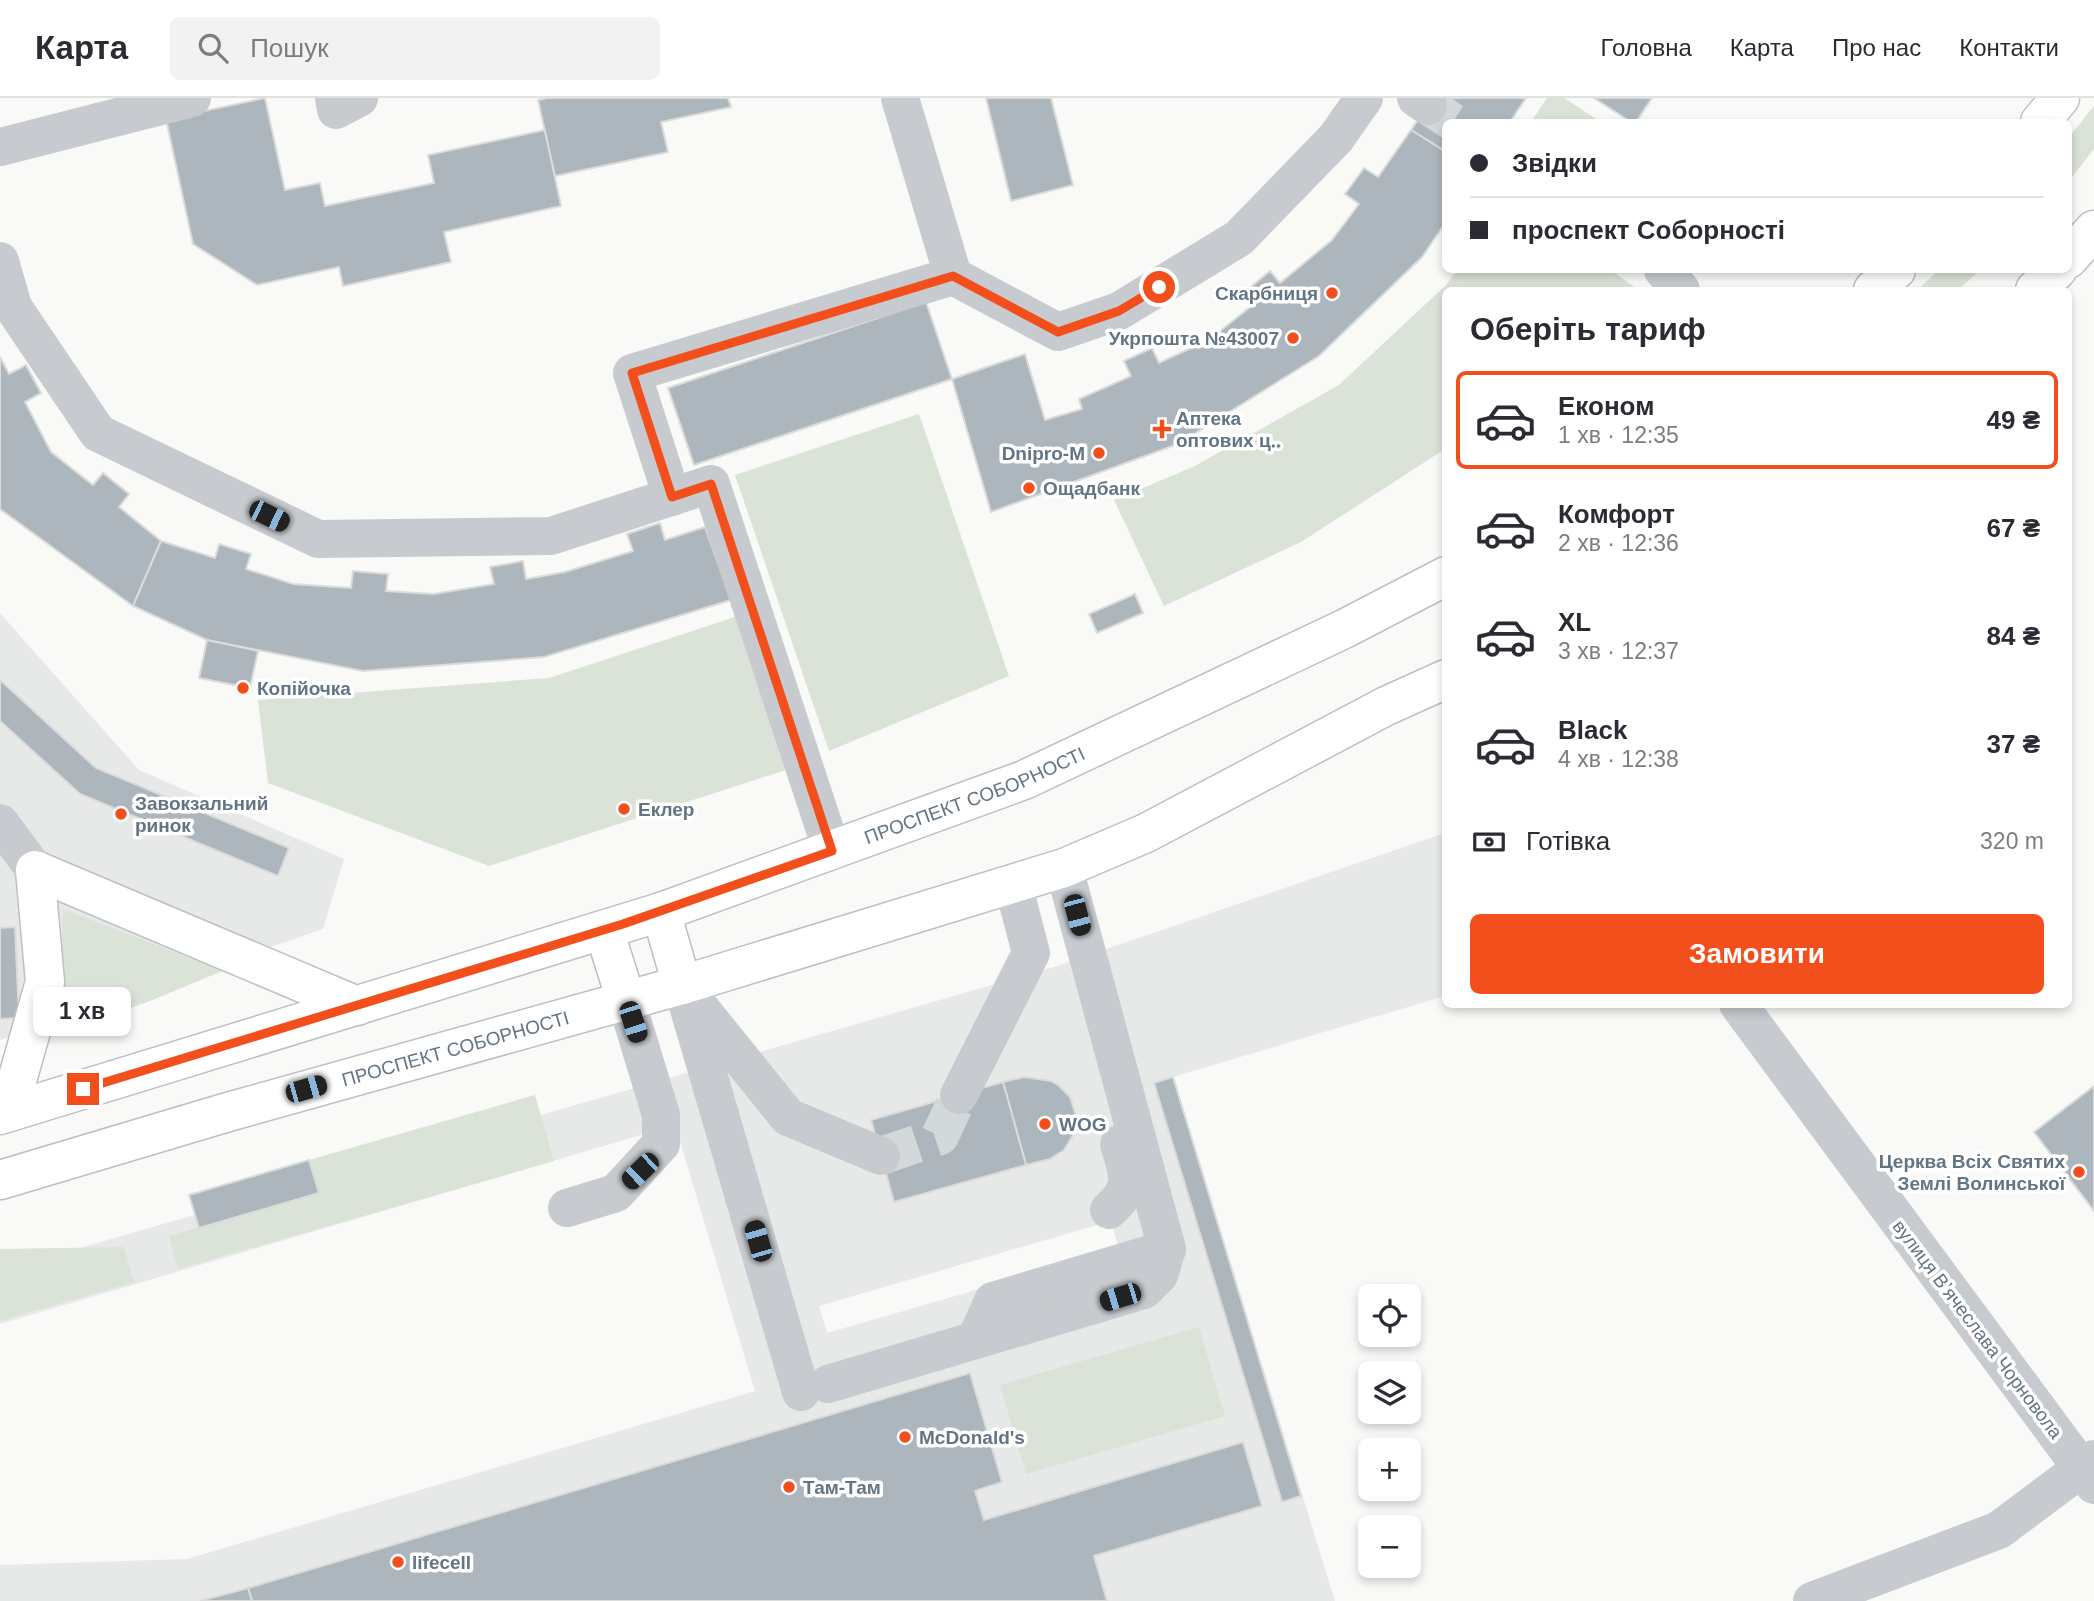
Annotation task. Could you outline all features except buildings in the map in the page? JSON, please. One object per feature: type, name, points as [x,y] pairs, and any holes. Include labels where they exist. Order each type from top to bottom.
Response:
[{"type":"main road","points":[[2042,119],[2060,98]]},
{"type":"main road","points":[[2072,255],[2094,230]]},
{"type":"main road","points":[[1876,287],[1892,273]]},
{"type":"main road","points":[[2038,287],[2054,273]]},
{"type":"main road","name":"ПРОСПЕКТ СОБОРНОСТІ","points":[[4,1114],[661,912],[1024,780],[1442,580]]},
{"type":"main road","name":"ПРОСПЕКТ СОБОРНОСТІ","points":[[0,1180],[241,1108],[682,985],[1039,876],[1146,833],[1386,706],[1442,681]]},
{"type":"main road","points":[[4,1114],[46,982],[35,870],[357,1006]]},
{"type":"main road","points":[[661,912],[682,985]]},
{"type":"main road","points":[[604,930],[626,1000]]},
{"type":"street","points":[[0,147],[192,98]]},
{"type":"street","points":[[334,98],[336,110],[359,98]]},
{"type":"street","points":[[900,98],[953,276]]},
{"type":"street","points":[[672,497],[632,373],[953,276],[1058,332],[1119,311],[1239,238],[1336,138],[1364,98]]},
{"type":"street","points":[[0,261],[13,307],[98,433],[318,539],[551,536],[711,484],[832,851]]},
{"type":"street","points":[[1666,273],[1678,287]]},
{"type":"street","points":[[0,823],[35,870]]},
{"type":"street","points":[[959,1095],[1031,953],[1039,876]]},
{"type":"street","points":[[1039,876],[1129,1176],[1124,1197],[1109,1210]]},
{"type":"street","points":[[682,985],[815,1388],[1144,1290],[1159,1275],[1167,1249],[1039,876]]},
{"type":"street","points":[[682,985],[788,1117],[881,1156]]},
{"type":"street","points":[[567,1208],[616,1193],[661,1144],[661,1115],[626,1000]]},
{"type":"street","name":"вулиця Вʼячеслава Чорновола","points":[[1741,1008],[2090,1471]]},
{"type":"street","points":[[1812,1601],[1999,1530],[2090,1471]]},
{"type":"shaded area","points":[[1547,98],[1564,98],[1596,119],[1533,119]]},
{"type":"shaded area","points":[[2094,106],[2094,149],[2072,177],[2072,133]]},
{"type":"shaded area","points":[[1455,273],[1615,273],[1634,287],[1444,287]]},
{"type":"shaded area","points":[[1936,273],[1977,273],[1961,287],[1920,287]]},
{"type":"shaded area","points":[[1442,289],[1442,451],[1301,542],[1164,606],[1114,500],[1193,467],[1339,385]]},
{"type":"shaded area","points":[[919,414],[1009,676],[829,751],[735,475]]},
{"type":"shaded area","name":"Завокзальний ринок","points":[[0,613],[139,770],[344,859],[323,929],[0,1040]]},
{"type":"shaded area","points":[[735,617],[786,770],[489,866],[268,783],[258,700],[549,678]]},
{"type":"shaded area","points":[[1442,834],[1442,997],[1173,1077],[1335,1601],[0,1601],[0,1565],[187,1559],[755,1391],[675,1125],[0,1324],[0,1271],[1054,967]],"holes":[[[1111,1221],[1119,1249],[827,1333],[819,1306]]]},
{"type":"shaded area","points":[[63,909],[223,971],[110,1015],[83,1021],[67,1019],[54,1009],[62,961]]},
{"type":"shaded area","points":[[535,1095],[554,1161],[178,1269],[169,1236],[319,1193],[309,1160]]},
{"type":"shaded area","points":[[124,1247],[134,1282],[0,1321],[0,1249]]},
{"type":"shaded area","points":[[1199,1327],[1225,1416],[1026,1474],[1000,1385]]},
{"type":"tunnel","points":[[1428,106],[1448,119]]},
{"type":"tunnel","points":[[881,1156],[940,1136],[959,1095]]},
{"type":"place","name":"Скарбниця","points":[[1332,293]]},
{"type":"place","name":"Укрпошта №43007","points":[[1293,338]]},
{"type":"place","name":"Аптека оптових ц‥","points":[[1162,429]]},
{"type":"place","name":"Dnipro-M","points":[[1099,453]]},
{"type":"place","name":"Ощадбанк","points":[[1029,488]]},
{"type":"place","name":"Копійочка","points":[[243,688]]},
{"type":"place","name":"Еклер","points":[[624,809]]},
{"type":"place","name":"Завокзальний ринок","points":[[121,814]]},
{"type":"place","name":"WOG","points":[[1045,1124]]},
{"type":"place","name":"Церква Всіх Святих Землі Волинської","points":[[2079,1172]]},
{"type":"place","name":"McDonald's","points":[[905,1437]]},
{"type":"place","name":"Там-Там","points":[[789,1487]]},
{"type":"place","name":"lifecell","points":[[398,1562]]},
{"type":"route","points":[[83,1089],[661,912],[832,851],[711,484],[672,497],[632,373],[953,276],[1058,332],[1119,311],[1159,287]]}]
